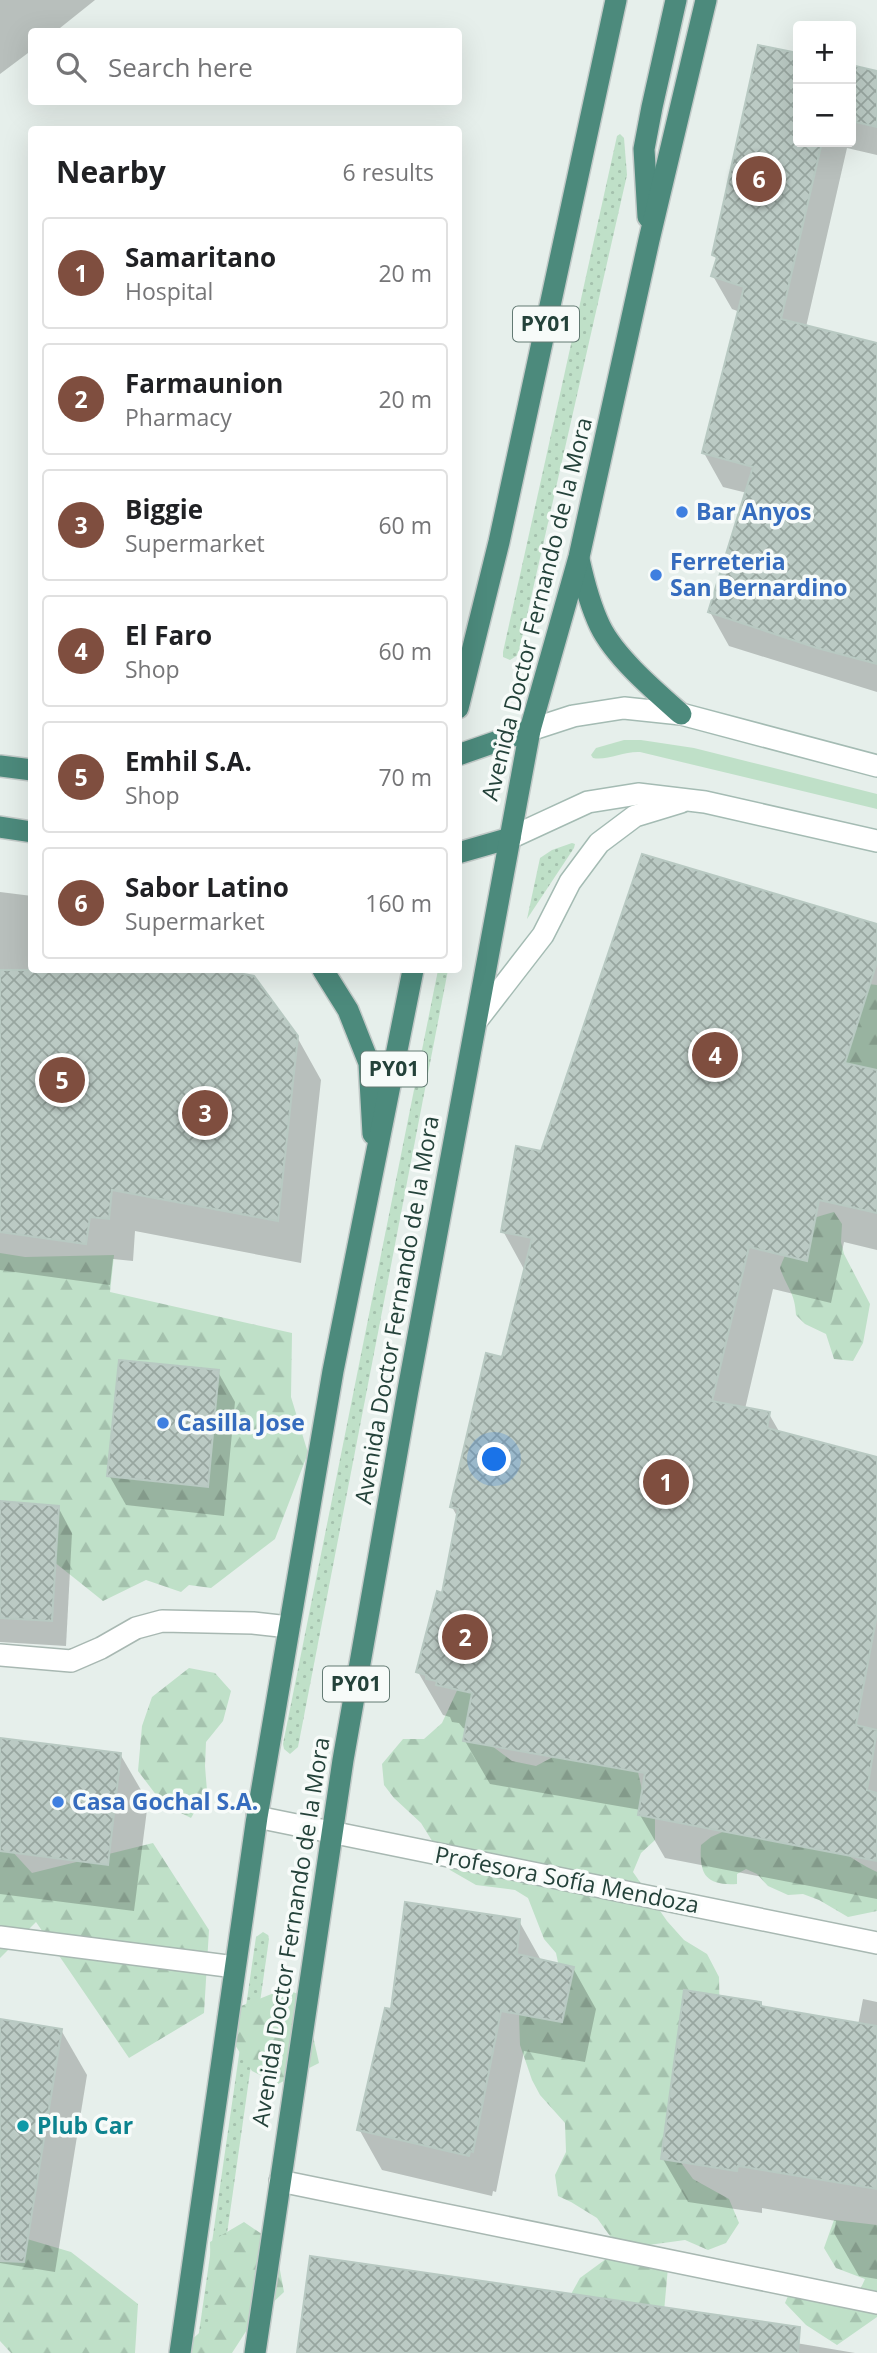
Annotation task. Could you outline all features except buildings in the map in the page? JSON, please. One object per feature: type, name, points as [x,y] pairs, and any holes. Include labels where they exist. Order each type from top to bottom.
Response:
[{"type":"highway","name":"PY01","points":[[462,691],[499,542],[616,0]]},
{"type":"highway","points":[[649,240],[644,149],[676,0]]},
{"type":"highway","name":"Avenida Doctor Fernando de la Mora","points":[[255,2353],[343,1760],[408,1390],[530,730],[579,557],[649,240],[706,0]]},
{"type":"highway","points":[[579,557],[584,584],[601,628],[636,673],[681,714]]},
{"type":"highway","points":[[462,663],[472,647]]},
{"type":"highway","points":[[462,754],[530,730]]},
{"type":"highway","points":[[0,766],[28,770]]},
{"type":"highway","points":[[0,827],[28,831]]},
{"type":"highway","points":[[462,852],[510,838]]},
{"type":"highway","points":[[325,973],[348,1010],[369,1063],[375,1168]]},
{"type":"highway","name":"Avenida Doctor Fernando de la Mora","points":[[180,2353],[257,1817],[289,1627],[333,1371],[412,973]]},
{"type":"main road","points":[[530,730],[573,716],[624,708],[681,714],[877,766]]},
{"type":"main road","points":[[510,838],[588,802],[638,794],[689,800],[877,841]]},
{"type":"main road","points":[[478,1019],[543,935],[570,882],[599,843],[635,816],[689,800]]},
{"type":"main road","points":[[0,1656],[71,1661],[136,1628],[162,1622],[253,1623],[289,1627]]},
{"type":"main road","name":"Profesora Sofía Mendoza","points":[[257,1817],[877,1943]]},
{"type":"main road","points":[[0,1937],[235,1967]]},
{"type":"main road","points":[[280,2181],[877,2303]]},
{"type":"green space","points":[[620,134],[624,138],[627,175],[518,655],[510,660],[503,657],[503,652],[617,136]]},
{"type":"green space","points":[[624,740],[694,748],[877,794],[877,809],[640,752],[598,759],[591,755],[596,748]]},
{"type":"green space","points":[[575,844],[574,848],[527,919],[540,858],[552,850]]},
{"type":"green space","points":[[437,973],[447,973],[298,1747],[290,1754],[283,1744]]},
{"type":"green space","points":[[868,984],[877,985],[877,1116],[831,1082]]},
{"type":"green space","points":[[834,1212],[842,1224],[841,1242],[844,1254],[870,1304],[863,1343],[853,1361],[834,1359],[826,1334],[805,1324],[796,1315],[792,1296],[780,1268],[790,1247],[805,1226],[817,1217]]},
{"type":"green space","points":[[0,1253],[25,1257],[114,1255],[110,1292],[292,1333],[291,1397],[308,1453],[275,1539],[211,1588],[189,1585],[181,1592],[146,1580],[103,1601],[48,1557],[0,1524]]},
{"type":"green space","points":[[189,1668],[215,1673],[231,1691],[223,1721],[206,1742],[207,1791],[191,1818],[163,1804],[138,1771],[142,1726],[152,1697]]},
{"type":"green space","points":[[475,1674],[492,1746],[512,1761],[536,1766],[553,1757],[634,1754],[642,1790],[655,1805],[655,1840],[641,1853],[633,1872],[667,1921],[684,1940],[707,1954],[719,1977],[720,2029],[677,2157],[693,2179],[729,2199],[739,2223],[726,2243],[708,2250],[685,2240],[634,2247],[610,2236],[597,2218],[558,2196],[555,2175],[566,2152],[565,2123],[540,2095],[532,2080],[520,2045],[519,2014],[561,1977],[556,1953],[544,1939],[528,1898],[515,1890],[476,1885],[450,1870],[421,1823],[384,1785],[382,1764],[403,1739],[424,1739],[442,1723],[461,1682]]},
{"type":"green space","points":[[729,1829],[838,1850],[877,1872],[877,1911],[848,1917],[819,1900],[803,1894],[788,1895],[768,1886],[757,1874],[746,1869],[737,1874],[737,1884],[711,1880],[701,1864],[701,1845]]},
{"type":"green space","points":[[0,1838],[32,1873],[153,1843],[209,1930],[204,2013],[129,2058],[36,1922],[0,1958]]},
{"type":"green space","points":[[263,1932],[269,1939],[210,2353],[196,2353],[256,1937]]},
{"type":"green space","points":[[284,1989],[304,1996],[319,2063],[278,2084],[252,2071],[216,2016]]},
{"type":"green space","points":[[834,2220],[877,2225],[877,2317],[837,2345],[806,2325],[785,2303],[793,2284],[859,2292],[865,2279],[836,2268],[824,2248]]},
{"type":"green space","points":[[244,2222],[275,2243],[284,2292],[252,2322],[232,2353],[176,2353],[212,2322],[210,2242]]},
{"type":"green space","points":[[0,2231],[71,2252],[138,2304],[135,2353],[11,2353],[0,2341]]},
{"type":"green space","points":[[610,2256],[668,2267],[663,2323],[548,2353],[565,2305],[580,2278]]},
{"type":"place","name":"Sabor Latino","points":[[759,179]]},
{"type":"place","name":"Bar Anyos","points":[[682,512]]},
{"type":"place","name":"Ferreteria San Bernardino","points":[[656,575]]},
{"type":"place","name":"El Faro","points":[[715,1055]]},
{"type":"place","name":"Emhil S.A.","points":[[62,1080]]},
{"type":"place","name":"Biggie","points":[[205,1113]]},
{"type":"place","name":"Casilla Jose","points":[[163,1423]]},
{"type":"place","name":"Samaritano","points":[[666,1482]]},
{"type":"place","name":"Farmaunion","points":[[465,1637]]},
{"type":"place","name":"Casa Gochal S.A.","points":[[58,1802]]},
{"type":"place","name":"Plub Car","points":[[23,2126]]}]
